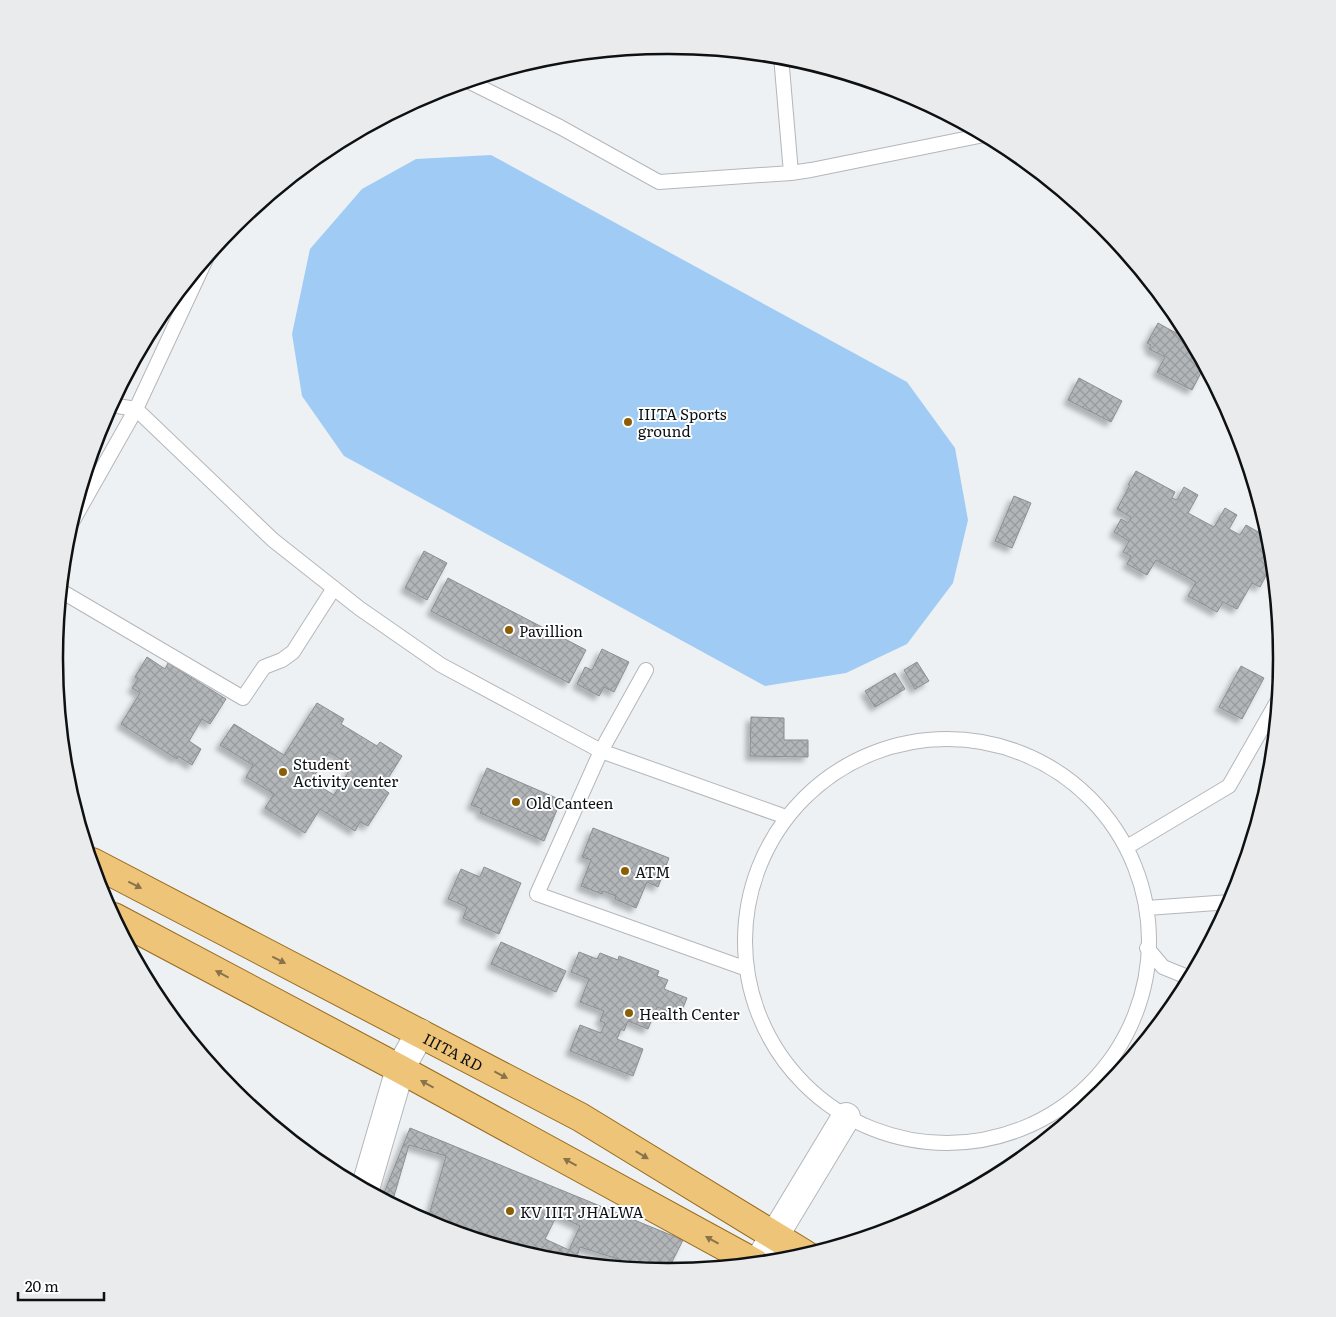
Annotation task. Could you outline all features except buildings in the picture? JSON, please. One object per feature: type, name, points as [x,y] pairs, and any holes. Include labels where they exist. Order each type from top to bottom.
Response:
[{"type":"main road","name":"IIITA RD","points":[[100,866],[580,1117],[798,1249]]},
{"type":"main road","points":[[124,922],[400,1069],[747,1258]]},
{"type":"street","points":[[367,1182],[400,1069],[420,1033]]},
{"type":"street","points":[[761,1256],[775,1236],[846,1117]]},
{"type":"lane","points":[[782,64],[791,173]]},
{"type":"lane","points":[[476,85],[560,127],[659,182],[791,173],[973,137]]},
{"type":"lane","points":[[85,500],[136,409],[196,280]]},
{"type":"lane","points":[[119,406],[136,409],[273,540],[359,608],[441,665],[601,751],[786,817]]},
{"type":"lane","points":[[67,594],[243,698],[264,667],[282,660],[292,652],[334,588]]},
{"type":"lane","points":[[646,670],[601,751],[537,894],[746,969]]},
{"type":"lane","points":[[1127,847],[1229,786],[1270,715]]},
{"type":"lane","points":[[1092,1090],[1088,1086],[1035,1123],[973,1141],[908,1140],[846,1117],[806,1087],[775,1049],[754,1004],[744,956],[746,907],[760,860],[786,817],[827,777],[879,750],[935,739],[993,744],[1047,765],[1093,800],[1127,847],[1148,908],[1148,973],[1127,1034],[1104,1077]]},
{"type":"lane","points":[[1148,908],[1221,903]]},
{"type":"lane","points":[[1148,948],[1163,967],[1183,975]]},
{"type":"shaded area","name":"IIITA Sports ground","points":[[491,155],[907,382],[955,448],[968,520],[953,583],[907,644],[846,673],[765,686],[344,456],[302,396],[292,334],[310,249],[362,189],[416,159]]},
{"type":"place","name":"IIITA Sports ground","points":[[628,422]]},
{"type":"place","name":"Pavillion","points":[[509,630]]},
{"type":"place","name":"Student Activity center","points":[[283,772]]},
{"type":"place","name":"Old Canteen","points":[[516,802]]},
{"type":"place","name":"ATM","points":[[625,871]]},
{"type":"place","name":"Health Center","points":[[629,1013]]},
{"type":"place","name":"KV IIIT JHALWA","points":[[510,1211]]}]
